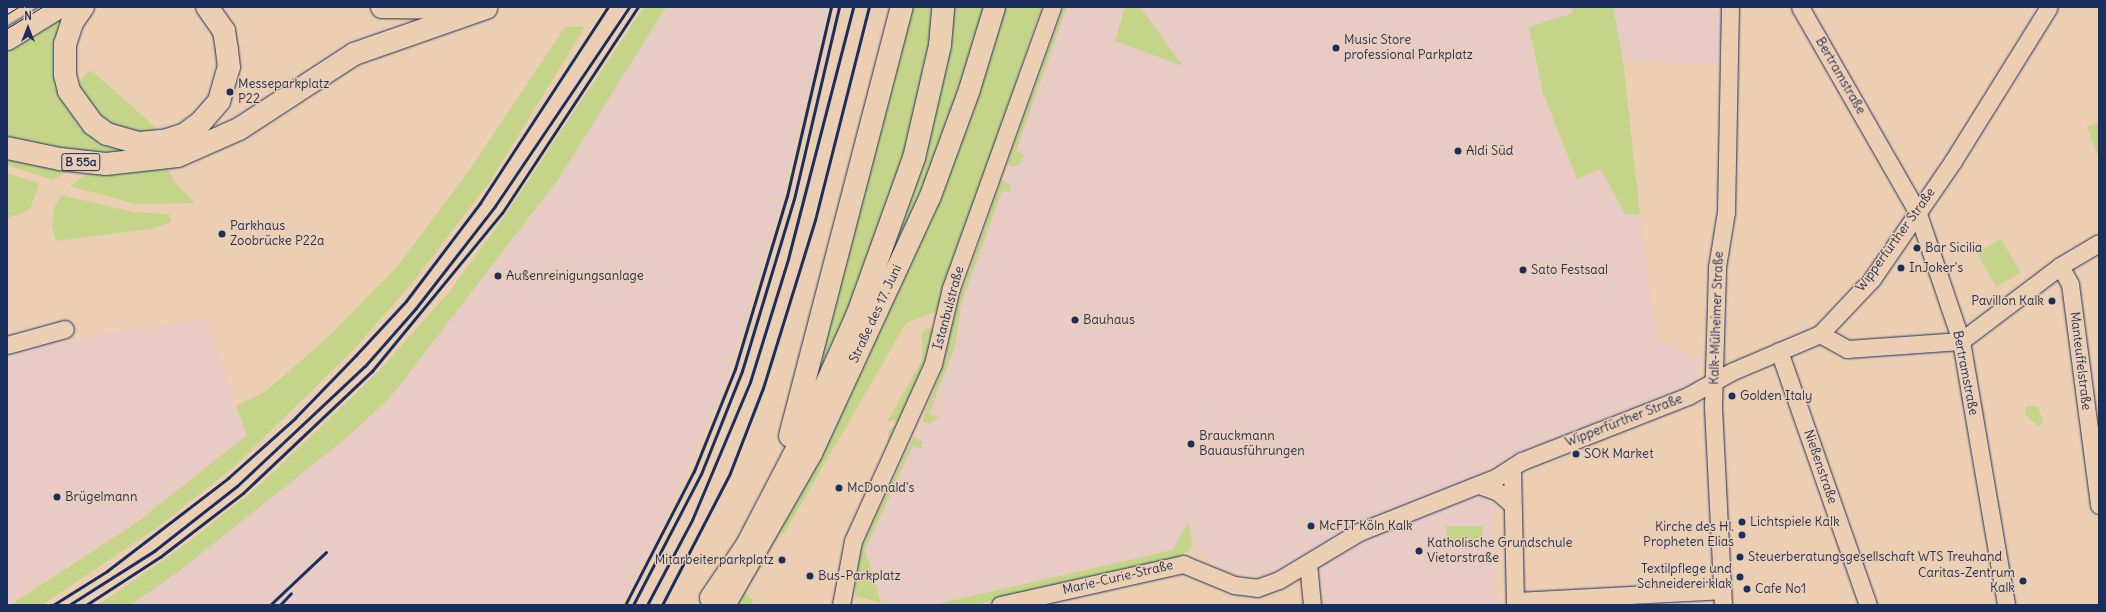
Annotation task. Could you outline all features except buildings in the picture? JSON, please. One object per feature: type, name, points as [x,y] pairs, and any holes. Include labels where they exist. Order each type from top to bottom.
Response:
[{"type":"highway","points":[[83,7],[72,23],[65,44],[65,75],[76,105],[107,134],[154,152],[220,140],[354,54],[493,8]]},
{"type":"highway","points":[[154,152],[185,134],[205,119],[219,101],[229,67],[227,50],[224,31],[207,7]]},
{"type":"highway","points":[[382,7],[493,8]]},
{"type":"highway","points":[[714,603],[786,448],[902,7]]},
{"type":"highway","points":[[714,603],[747,545],[791,461],[857,316],[914,158],[942,31],[943,7]]},
{"type":"highway","name":"B 55a","points":[[7,148],[99,164],[154,152]]},
{"type":"main road","points":[[7,39],[59,7]]},
{"type":"main road","name":"Straße des 17. Juni","points":[[714,603],[811,452],[929,198],[969,89],[994,7]]},
{"type":"street","name":"Istanbulstraße","points":[[841,605],[853,541],[933,364],[951,288],[1052,7]]},
{"type":"street","name":"Kalk-Mülheimer Straße","points":[[1722,598],[1714,382],[1717,267],[1726,212],[1730,7]]},
{"type":"street","name":"Bertramstraße","points":[[1800,7],[1918,211],[1961,341],[2006,605]]},
{"type":"street","name":"Wipperfürther Straße","points":[[1279,580],[1359,532],[1479,485],[1512,470],[1522,461],[1688,396],[1779,351],[1820,334],[1872,279],[1918,211],[2050,7]]},
{"type":"street","points":[[1820,334],[1846,349],[1961,341],[2060,266],[2099,243]]},
{"type":"street","name":"Manteuffelstraße","points":[[2060,266],[2070,284],[2092,400],[2099,504]]},
{"type":"street","points":[[7,345],[65,329]]},
{"type":"street","name":"Nießenstraße","points":[[1779,351],[1868,605]]},
{"type":"street","points":[[1512,470],[1515,603],[1722,598]]},
{"type":"street","points":[[1479,485],[1498,492],[1512,504]]},
{"type":"street","points":[[1308,562],[1312,605]]},
{"type":"street","name":"Marie-Curie-Straße","points":[[1000,605],[1183,564],[1247,588],[1279,580]]},
{"type":"shaded area","points":[[657,7],[828,7],[782,201],[727,379],[662,527],[620,605],[118,605],[216,541],[468,293]]},
{"type":"shaded area","points":[[1067,7],[1571,7],[1573,13],[1529,27],[1543,93],[1576,179],[1601,169],[1625,214],[1640,215],[1654,325],[1660,340],[1699,358],[1698,383],[1538,447],[1297,558],[1269,576],[1219,571],[1195,543],[1188,522],[1174,550],[932,605],[918,605],[917,602],[882,605],[865,550],[938,392],[955,347],[961,306]]},
{"type":"shaded area","points":[[1613,7],[1709,7],[1709,10],[1724,11],[1724,65],[1623,61]]},
{"type":"shaded area","points":[[204,319],[247,435],[136,523],[7,605],[7,360],[34,345]]},
{"type":"shaded area","name":"Katholische Grundschule Vietorstraße","points":[[1471,495],[1484,496],[1493,509],[1496,605],[1325,605],[1321,568],[1325,562],[1361,541]]},
{"type":"green space","points":[[644,7],[666,7],[557,181],[389,399],[345,439],[174,575],[130,605],[98,605],[181,548],[260,485],[377,373],[449,292],[501,221]]},
{"type":"green space","points":[[908,7],[935,7],[923,97],[876,252],[806,415]]},
{"type":"green space","points":[[952,7],[988,7],[922,196],[862,318]]},
{"type":"green space","points":[[1004,7],[1041,7],[938,311],[906,323],[784,534],[781,532],[745,593],[754,601],[748,605],[731,605],[771,539]]},
{"type":"green space","points":[[1064,7],[1067,7],[1016,151],[1024,155],[1019,165],[1012,167],[1007,164]]},
{"type":"green space","points":[[1125,7],[1140,7],[1183,66],[1115,41]]},
{"type":"green space","points":[[1571,7],[1613,7],[1623,61],[1640,215],[1625,214],[1601,169],[1577,179],[1543,93],[1529,27],[1573,13]]},
{"type":"green space","points":[[70,15],[58,64],[120,145],[137,158],[7,142],[7,51]]},
{"type":"green space","points":[[565,27],[585,27],[489,183],[413,282],[356,347],[234,467],[158,527],[42,605],[10,605],[136,523],[247,435],[236,406],[265,392],[328,337],[397,267],[470,169]]},
{"type":"green space","points":[[91,70],[161,132],[154,138],[115,131],[77,94],[82,78]]},
{"type":"green space","points":[[2099,122],[2099,159],[2087,127]]},
{"type":"green space","points":[[7,153],[73,168],[53,180],[7,165]]},
{"type":"green space","points":[[167,167],[174,182],[195,203],[135,204],[70,186],[88,173]]},
{"type":"green space","points":[[7,173],[39,183],[30,210],[7,218]]},
{"type":"green space","points":[[1001,180],[1010,185],[1011,192],[1002,191],[961,305],[955,347],[929,414],[939,417],[929,424],[922,421],[944,362],[957,306]]},
{"type":"green space","points":[[61,195],[134,212],[169,214],[172,222],[151,229],[56,241],[52,228],[54,208]]},
{"type":"green space","points":[[2001,239],[2020,273],[1996,287],[1977,253]]},
{"type":"green space","points":[[926,328],[934,330],[925,361],[892,439],[888,440],[889,431],[896,424],[895,420],[887,422],[922,360],[922,333]]},
{"type":"green space","points":[[2026,406],[2038,406],[2043,423],[2039,427],[2025,414]]},
{"type":"green space","points":[[914,436],[922,442],[922,449],[913,446],[865,550],[881,603],[855,596],[858,559],[865,538]]},
{"type":"green space","points":[[1188,522],[1192,542],[1189,550],[1178,558],[974,605],[932,605],[1173,550]]},
{"type":"green space","points":[[1446,526],[1483,526],[1483,547],[1446,547]]},
{"type":"tram line","points":[[7,14],[18,7]]},
{"type":"tram line","points":[[7,28],[42,7]]},
{"type":"railway","points":[[53,605],[107,571],[228,478],[295,418],[356,355],[406,301],[480,203],[608,7]]},
{"type":"railway","points":[[69,605],[154,551],[237,486],[365,366],[416,308],[495,206],[629,7]]},
{"type":"railway","points":[[86,605],[160,557],[243,493],[372,371],[502,213],[638,7]]},
{"type":"railway","points":[[625,605],[694,471],[735,369],[787,196],[831,7]]},
{"type":"railway","points":[[633,605],[701,474],[742,371],[794,199],[839,7]]},
{"type":"railway","points":[[647,605],[692,520],[750,382],[788,259],[853,7]]},
{"type":"railway","points":[[662,605],[730,473],[763,388],[815,220],[869,7]]},
{"type":"railway","points":[[270,605],[326,552]]},
{"type":"railway","points":[[280,605],[291,593]]},
{"type":"place","name":"Music Store professional Parkplatz","points":[[1336,48]]},
{"type":"place","name":"Messeparkplatz P22","points":[[230,92]]},
{"type":"place","name":"Aldi Süd","points":[[1458,151]]},
{"type":"place","name":"Parkhaus Zoobrücke P22a","points":[[222,234]]},
{"type":"place","name":"Bar Sicilia","points":[[1917,248]]},
{"type":"place","name":"InJoker's","points":[[1901,268]]},
{"type":"place","name":"Sato Festsaal","points":[[1523,270]]},
{"type":"place","name":"Außenreinigungsanlage","points":[[498,276]]},
{"type":"place","name":"Pavillon Kalk","points":[[2052,301]]},
{"type":"place","name":"Bauhaus","points":[[1075,320]]},
{"type":"place","name":"Golden Italy","points":[[1732,396]]},
{"type":"place","name":"Brauckmann Bauausführungen","points":[[1191,444]]},
{"type":"place","name":"SOK Market","points":[[1576,454]]},
{"type":"place","name":"McDonald's","points":[[839,488]]},
{"type":"place","name":"Brügelmann","points":[[57,497]]},
{"type":"place","name":"Lichtspiele Kalk","points":[[1742,522]]},
{"type":"place","name":"McFIT Köln Kalk","points":[[1311,526]]},
{"type":"place","name":"Kirche des Hl. Propheten Elias","points":[[1742,535]]},
{"type":"place","name":"Katholische Grundschule Vietorstraße","points":[[1419,551]]},
{"type":"place","name":"Steuerberatungsgesellschaft WTS Treuhand","points":[[1740,557]]},
{"type":"place","name":"Mitarbeiterparkplatz","points":[[782,560]]},
{"type":"place","name":"Bus-Parkplatz","points":[[810,576]]},
{"type":"place","name":"Textilpflege und Schneiderei klak","points":[[1740,577]]},
{"type":"place","name":"Caritas-Zentrum Kalk","points":[[2023,581]]},
{"type":"place","name":"Cafe No1","points":[[1747,589]]}]
